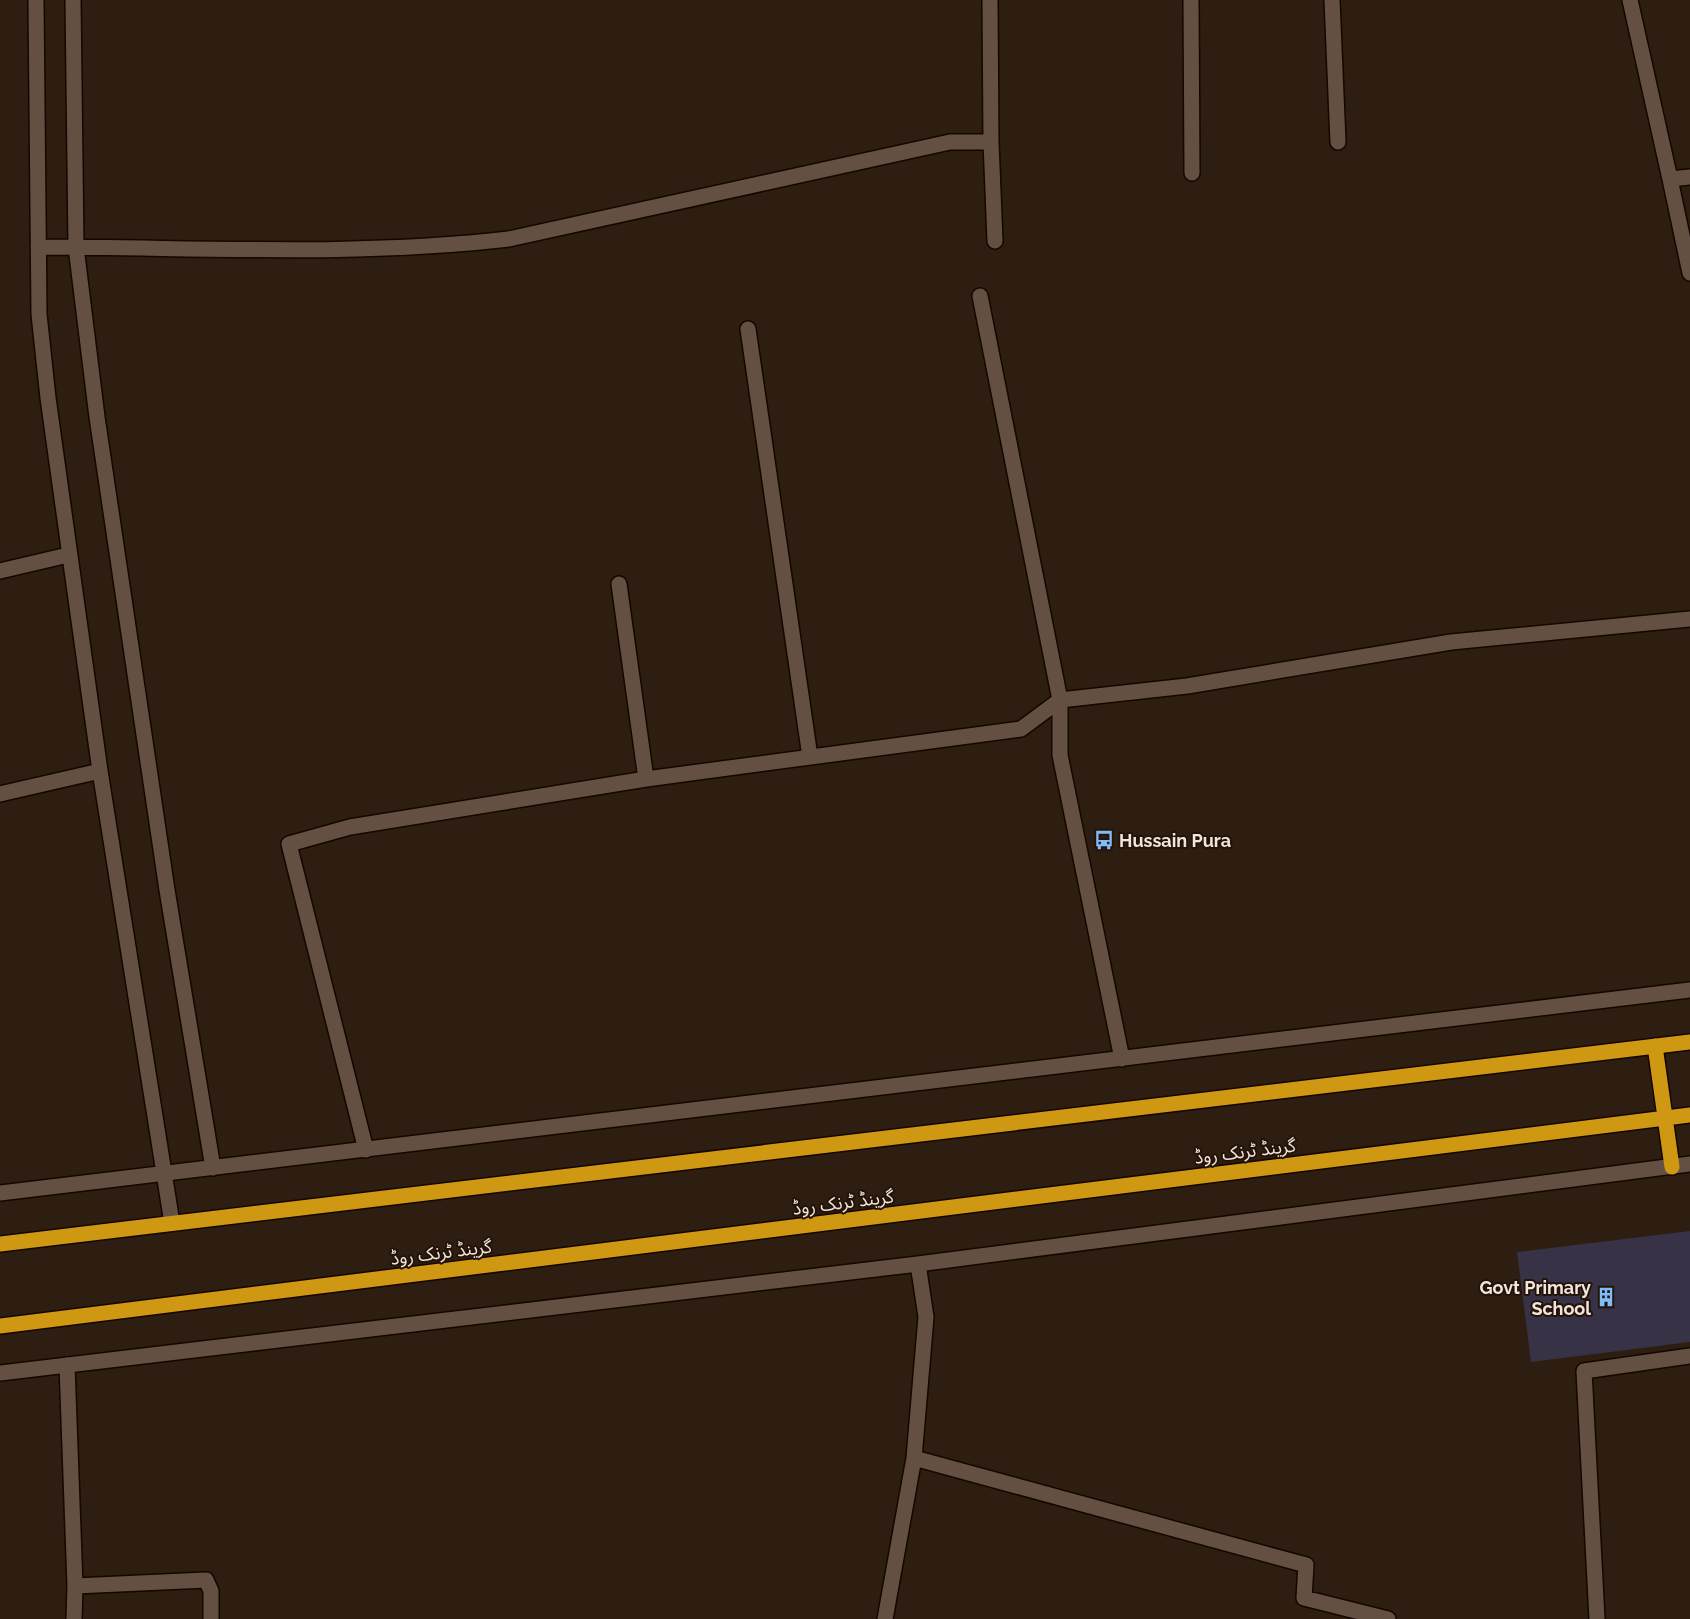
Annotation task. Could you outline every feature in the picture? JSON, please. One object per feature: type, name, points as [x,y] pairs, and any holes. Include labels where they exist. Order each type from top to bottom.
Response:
[{"type":"highway","points":[[0,1244],[1690,1042]]},
{"type":"highway","points":[[1655,1046],[1672,1167]]},
{"type":"highway","name":"گرینڈ ٹرنک روڈ","points":[[0,1326],[1690,1115]]},
{"type":"street","points":[[36,0],[39,314],[68,555],[100,771],[172,1223]]},
{"type":"street","points":[[72,0],[76,247],[99,427],[161,850],[213,1168]]},
{"type":"street","points":[[990,0],[991,142],[995,241]]},
{"type":"street","points":[[1191,0],[1192,173]]},
{"type":"street","points":[[1332,0],[1338,142]]},
{"type":"street","points":[[1630,0],[1690,274]]},
{"type":"street","points":[[38,247],[386,249],[480,242],[519,237],[950,142],[991,142]]},
{"type":"street","points":[[1670,179],[1690,177]]},
{"type":"street","points":[[980,296],[1060,700],[1060,756],[1122,1059]]},
{"type":"street","points":[[748,329],[810,756]]},
{"type":"street","points":[[0,571],[68,555]]},
{"type":"street","points":[[619,584],[646,779]]},
{"type":"street","points":[[366,1150],[288,844],[350,827],[646,779],[1021,729],[1060,700],[1186,686],[1451,642],[1690,619]]},
{"type":"street","points":[[0,794],[100,771]]},
{"type":"street","points":[[0,1193],[1690,990]]},
{"type":"street","points":[[0,1373],[918,1264],[1690,1164]]},
{"type":"street","points":[[885,1619],[914,1458],[926,1317],[918,1264]]},
{"type":"street","points":[[1597,1619],[1584,1371],[1690,1356]]},
{"type":"street","points":[[67,1365],[75,1586],[74,1619]]},
{"type":"street","points":[[914,1458],[1306,1565],[1304,1598],[1388,1619]]},
{"type":"street","points":[[75,1586],[206,1580],[211,1591],[211,1619]]},
{"type":"building","name":"Govt Primary School","points":[[1690,1231],[1690,1342],[1531,1362],[1517,1252]]},
{"type":"place","name":"Hussain Pura","points":[[1104,840]]},
{"type":"place","name":"Govt Primary School","points":[[1606,1297]]}]
